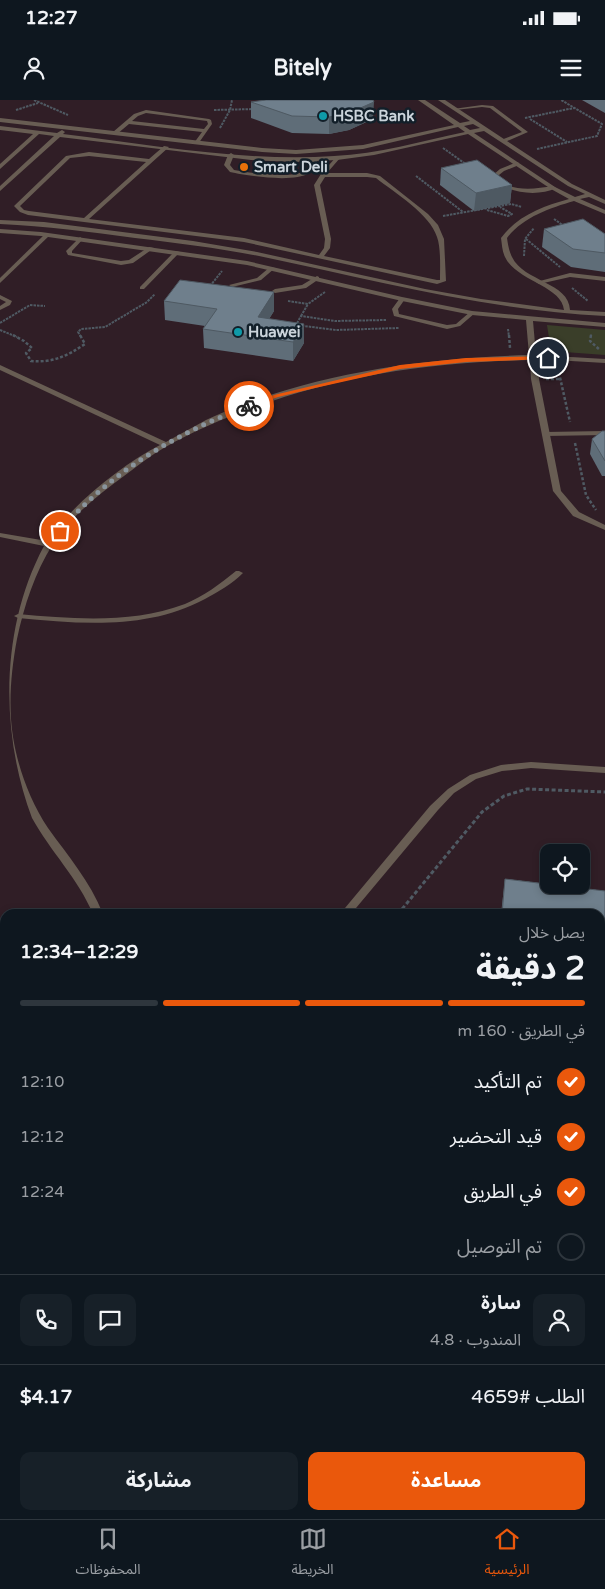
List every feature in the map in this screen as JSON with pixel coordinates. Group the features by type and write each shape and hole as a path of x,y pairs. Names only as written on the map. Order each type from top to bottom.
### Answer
{"street":[{"path":"421,100 552,188 605,212"},
{"path":"441,100 520,153 588,195 605,202"},
{"path":"0,120 196,143 296,152 330,151 363,147 474,122"},
{"path":"0,128 272,159 337,158 374,153 484,129"},
{"path":"0,189 66,128"},
{"path":"0,167 38,132"},
{"path":"567,312 565,300 512,265 506,255 504,238 513,226 532,216 588,195"},
{"path":"0,222 44,224 193,243 305,264 434,293 567,312 605,314"},
{"path":"0,231 47,234 186,253 272,268 402,299 472,313 604,325"},
{"path":"186,253 193,243"},
{"path":"529,319 545,434 557,491 576,514 605,528"},
{"path":"96,909 80,876 42,826 18,775 7,725 4,676 27,584 49,544 87,500 120,473 165,444 218,418 276,396 353,376 400,367 466,360 533,357 605,361"},
{"path":"0,367 165,444"},
{"path":"0,535 49,544"},
{"path":"349,909 439,802 451,790 473,777 501,768 531,765 605,770"}],"lane":[{"path":"454,109 487,106 525,130 525,133 503,141"},
{"path":"115,134 136,115 146,111 203,118 211,122 196,143"},
{"path":"128,122 205,131"},
{"path":"85,220 166,148"},
{"path":"151,161 89,154 68,157 17,206 22,211 28,213 244,240 437,282 444,280 441,239 435,225 426,215 378,177 367,175 323,175"},
{"path":"231,155 227,164 232,170 268,175 303,174 310,170 315,159"},
{"path":"322,256 327,248 328,239 318,182 337,158"},
{"path":"517,164 502,170 496,175 496,180 501,185 510,189 523,191 552,188"},
{"path":"0,281 47,234"},
{"path":"80,239 69,251 70,254 121,263 131,262 151,248"},
{"path":"142,288 177,252"},
{"path":"232,285 259,279 272,268"},
{"path":"539,282 570,275 605,279"},
{"path":"275,291 297,289 317,278"},
{"path":"0,297 9,301 8,304 0,308"},
{"path":"402,299 394,312 401,318 453,326 458,325 472,313"},
{"path":"545,434 605,434"},
{"path":"18,616 90,623 149,617 201,600 222,587 239,573"}],"path":[{"path":"520,153 598,136 602,124 561,100"},
{"path":"12,111 39,102"},
{"path":"203,118 208,112 212,111 261,108"},
{"path":"512,121 574,108"},
{"path":"519,113 568,142"},
{"path":"442,147 470,167"},
{"path":"416,176 463,212"},
{"path":"485,209 508,216 512,214 499,206"},
{"path":"548,222 560,217"},
{"path":"554,220 567,228"},
{"path":"530,261 524,256 525,239 538,226"},
{"path":"525,239 570,275"},
{"path":"217,290 208,288 225,268"},
{"path":"559,277 591,303"},
{"path":"309,284 328,289 308,304 296,325 336,330 401,328"},
{"path":"0,330 17,335 27,342 32,348 26,353 31,361 52,362 59,360 85,344 78,332 81,329 105,327 148,302 157,291"},
{"path":"280,300 308,304"},
{"path":"0,323 30,305 45,306"},
{"path":"301,316 335,321 413,320"},
{"path":"594,360 601,352 590,341 589,336 604,325"},
{"path":"505,327 509,329 511,346 509,349"},
{"path":"402,909 482,812 504,796 527,789 605,792"}],"shaded area":[{"path":"0,100 605,100 605,909 0,909"}],"green space":[{"path":"547,325 605,330 605,355 551,351"}],"building":[{"path":"266,100 373,100 374,102 349,113 329,117 292,116 251,102"},
{"path":"477,160 512,185 476,193 441,168"},
{"path":"583,219 605,234 605,253 573,249 544,229"},
{"path":"180,280 274,292 258,317 304,324 293,342 203,329 217,309 164,301"},
{"path":"602,431 605,431 605,461 592,439"},
{"path":"505,879 540,883 540,894 590,894 590,889 605,891 605,909 502,909"}],"way so far":[{"path":"60,531 81,506 120,473 165,444 218,418 249,406"}],"place":[{"name":"HSBC Bank","path":"323,116"},
{"name":"Smart Deli","path":"244,167"},
{"name":"Huawei","path":"238,332"}],"route":[{"path":"249,406 276,396 314,386 400,367 466,360 548,358"}]}
